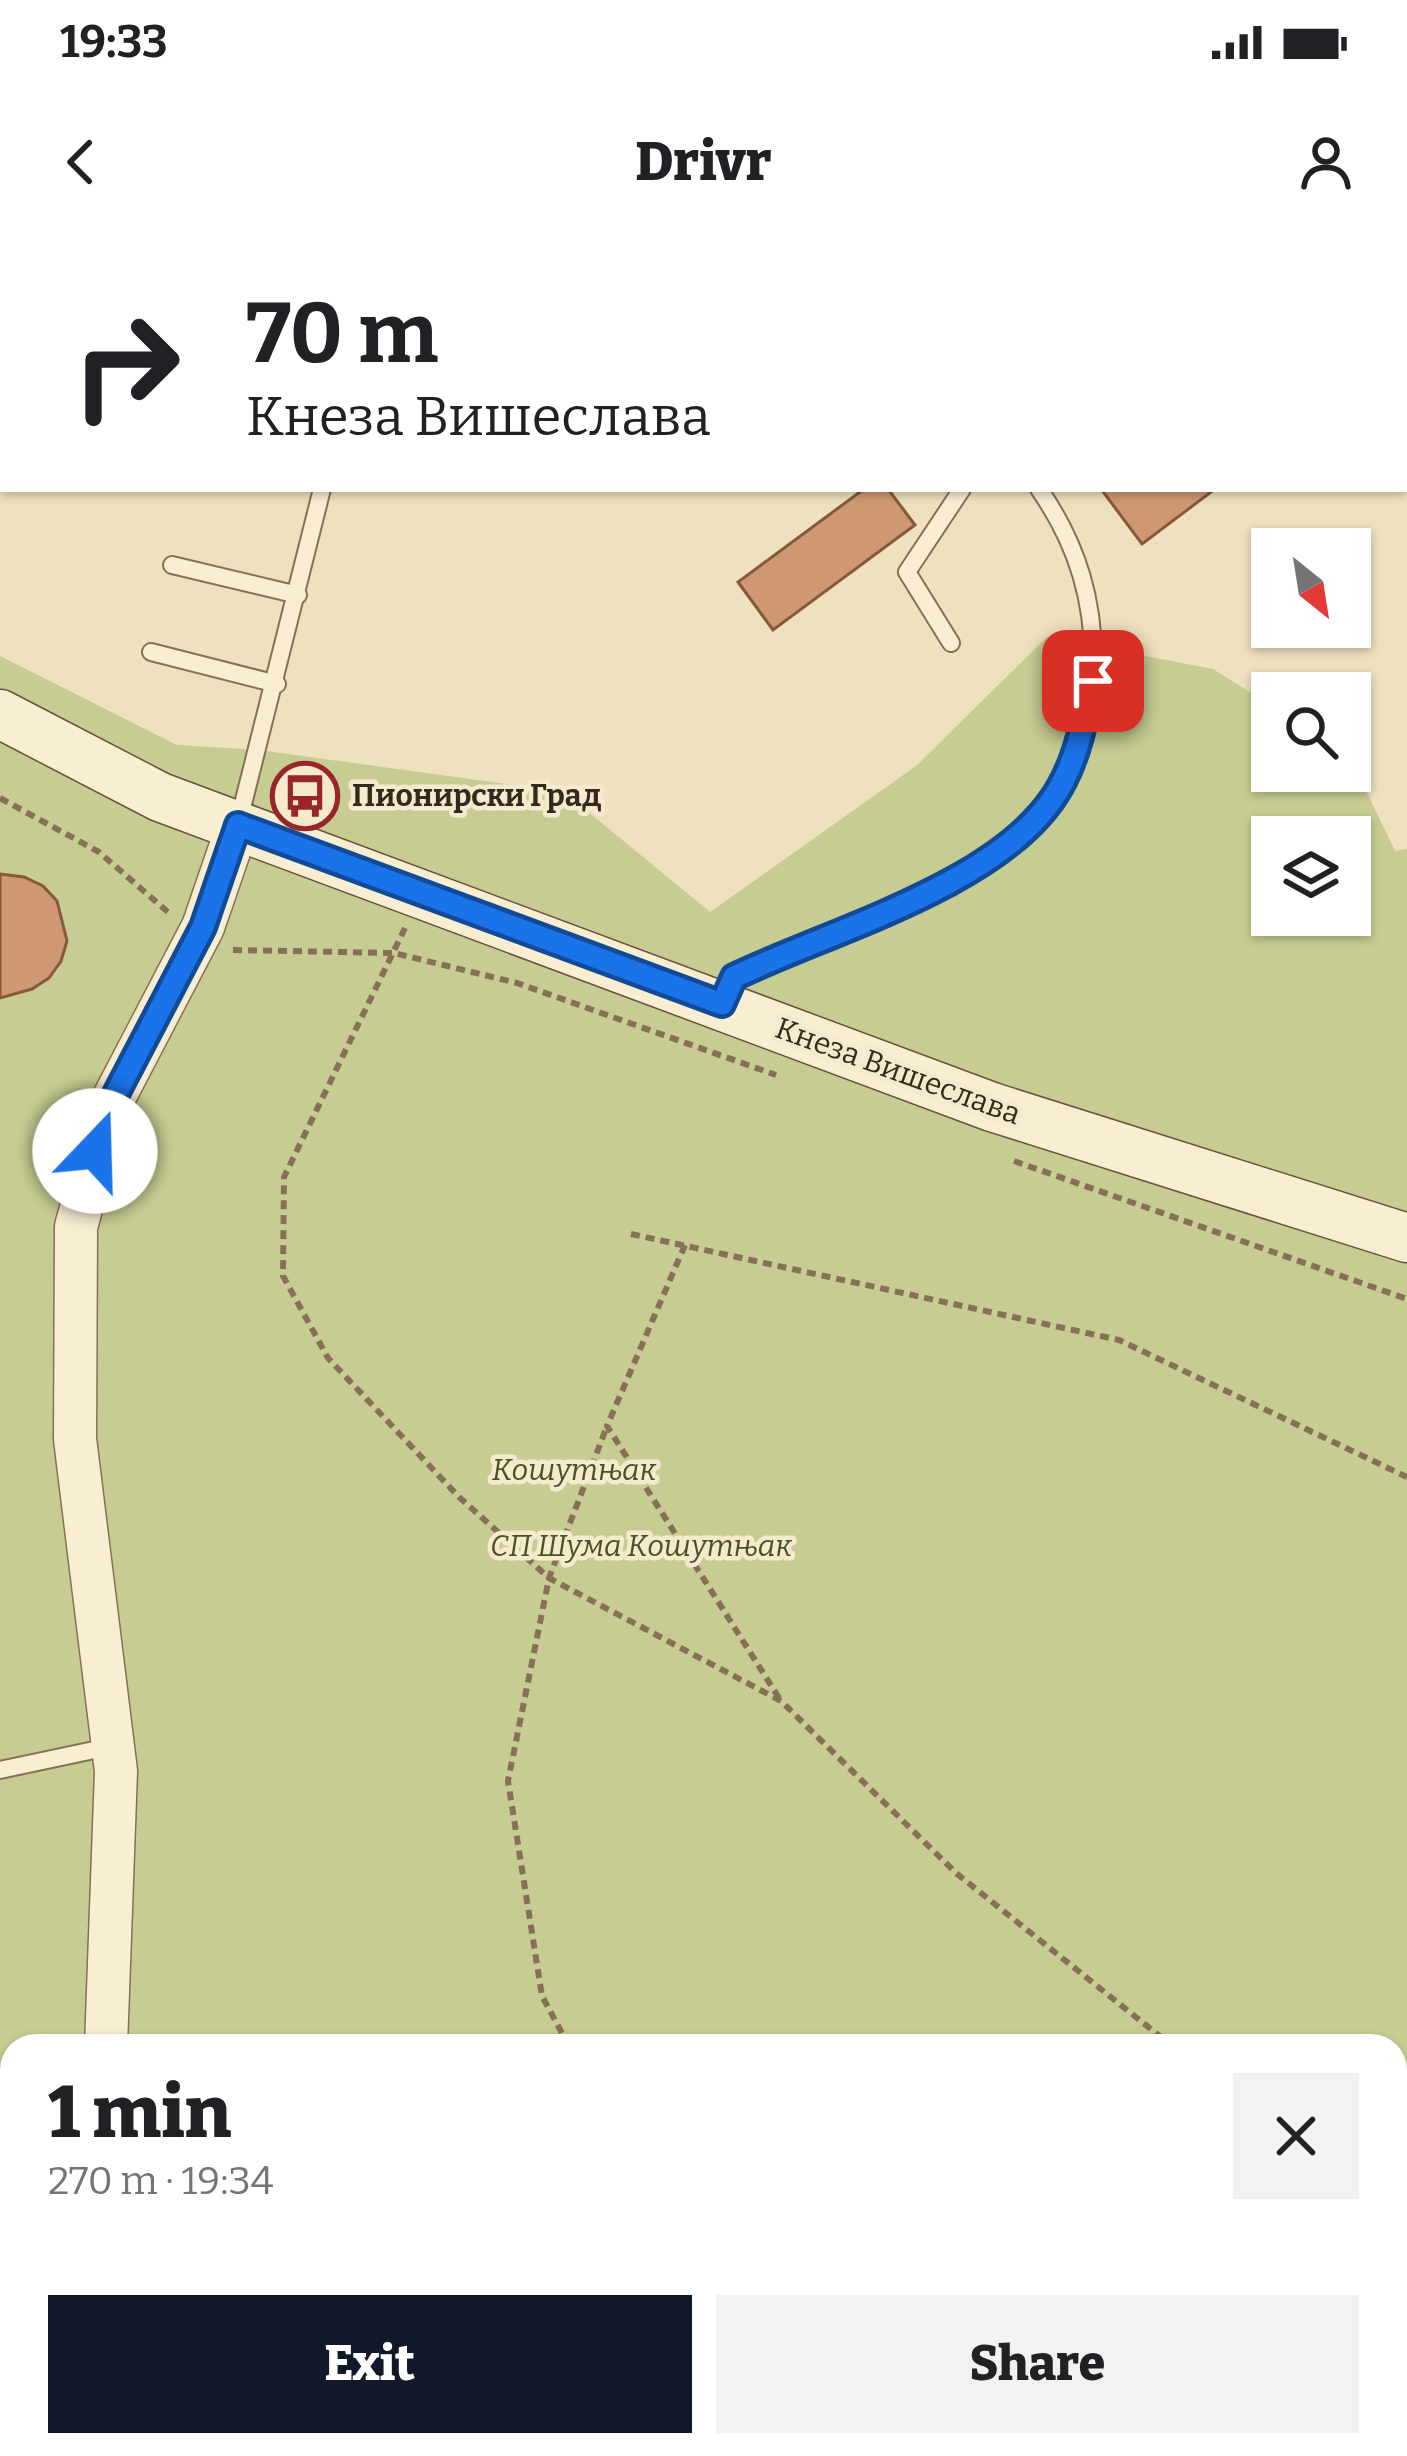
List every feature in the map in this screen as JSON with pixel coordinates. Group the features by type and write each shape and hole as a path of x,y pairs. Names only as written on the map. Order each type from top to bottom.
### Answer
{"main road":[{"name":"Кнеза Вишеслава","path":"0,714 160,797 992,1107 1407,1238"}],"street":[{"path":"107,2034 116,1816 114,1746 75,1438 76,1226 108,1109 203,927 238,825"}],"lane":[{"path":"238,825 321,492"},
{"path":"951,643 907,572 960,492"},
{"path":"722,1004 734,977 964,876 1028,830 1054,798 1085,720 1094,635 1090,599 1079,565 1041,492"},
{"path":"172,565 298,595"},
{"path":"151,652 277,683"},
{"path":"0,1770 114,1746"}],"path":[{"path":"0,798 99,852 172,915"},
{"path":"411,914 284,1177 283,1276 328,1358 459,1497 549,1578 781,1701"},
{"path":"224,949 394,953 517,983 783,1077"},
{"path":"1001,1156 1407,1299"},
{"path":"631,1234 1119,1340 1407,1477"},
{"path":"563,2034 542,1996 508,1781 549,1578 607,1426 685,1245"},
{"path":"607,1426 781,1701 956,1873 1157,2034"}],"green space":[{"name":"Кошутњак","path":"1047,637 1213,669 1251,693 1251,792 1367,792 1395,851 1407,849 1407,2034 0,2034 0,656 177,745 259,750 564,792 710,912 916,766"}],"building":[{"path":"860,492 890,492 915,525 773,630 738,582"},
{"path":"1103,492 1211,492 1142,544"},
{"path":"0,874 43,886 57,901 67,941 49,978 32,989 0,998"}],"place":[{"name":"Пионирски Град","path":"305,796"}],"route":[{"path":"95,1151 108,1109 203,927 238,825 722,1004 734,977 964,876 1028,830 1054,798 1071,765 1093,681"}],"park label":[{"name":"СП Шума Кошутњак","path":"641,1546"}]}
